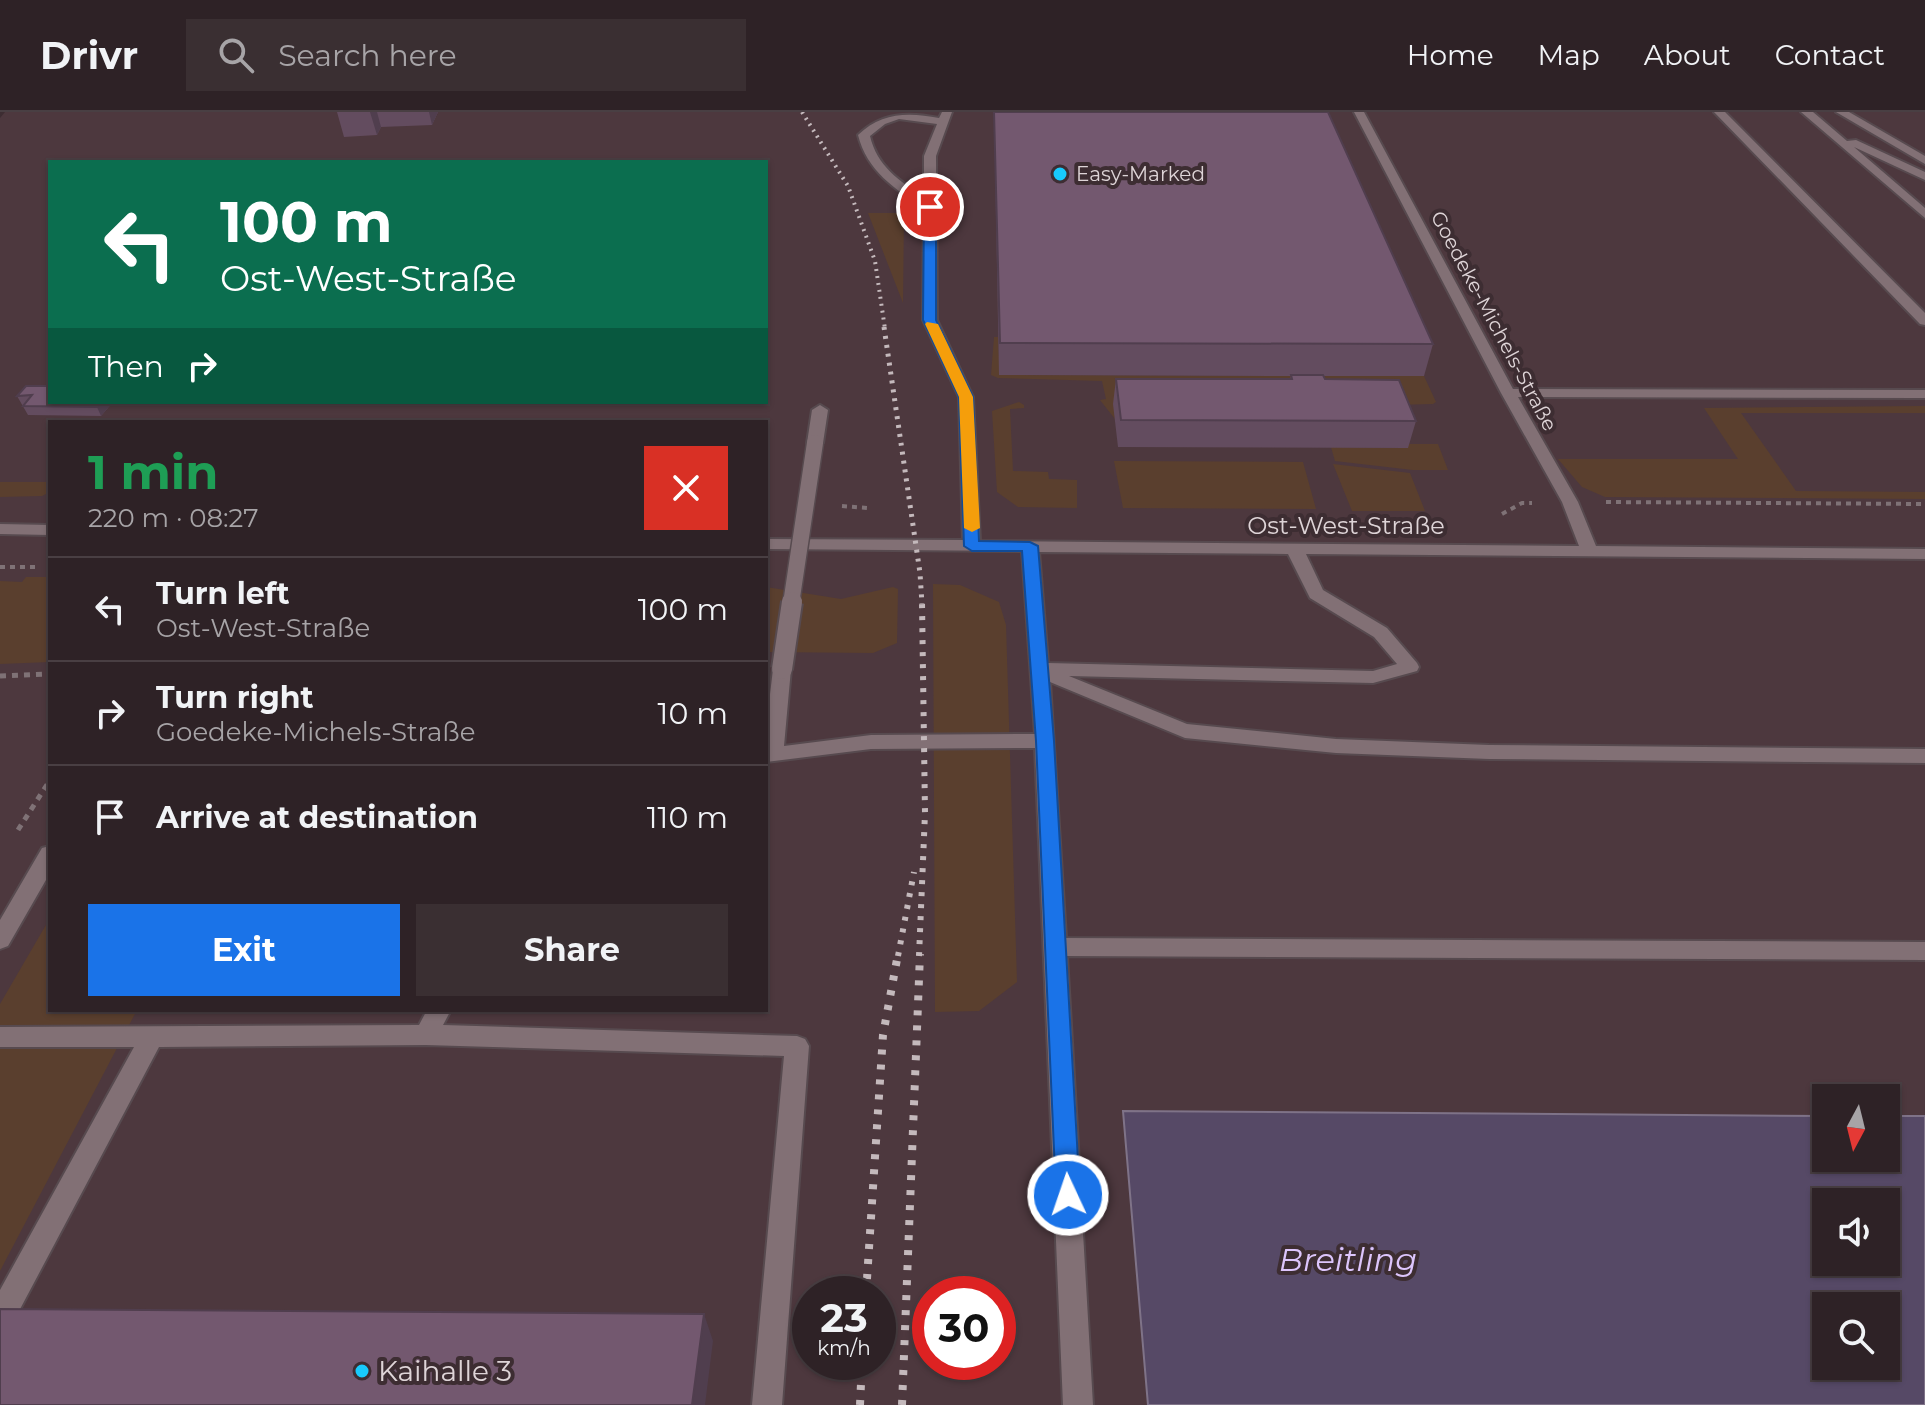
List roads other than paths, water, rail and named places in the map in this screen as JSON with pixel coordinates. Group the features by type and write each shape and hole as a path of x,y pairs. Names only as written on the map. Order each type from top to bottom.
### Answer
{"street":[{"name":"Goedeke-Michels-Straße","path":"1359,112 1508,393 1570,502 1590,551"},
{"path":"1719,112 1925,321"},
{"path":"1806,112 1925,214"},
{"path":"1841,112 1925,161"},
{"path":"930,207 882,170 866,152 864,135 876,119 890,114 945,117 930,156 930,207 930,320 966,397 972,546"},
{"path":"1873,128 1883,157 1925,202"},
{"path":"1823,129 1925,176"},
{"path":"1508,393 1925,394"},
{"path":"820,410 769,754 871,742 1045,741"},
{"path":"0,529 48,530"},
{"name":"Ost-West-Straße","path":"768,544 1925,554"},
{"path":"1030,546 1045,741 1078,1405"},
{"path":"1039,669 1373,677 1410,667 1378,630 1320,601 1305,582 1295,548"},
{"path":"1039,669 1089,693 1185,731 1336,746 1489,752 1925,756"},
{"path":"0,940 48,857"},
{"path":"1055,947 1925,951"},
{"path":"426,1035 438,1012"},
{"path":"0,1037 426,1035 797,1046 767,1405"},
{"path":"0,1318 152,1037"}],"water":[{"name":"Breitling","path":"1123,1111 1812,1116 1812,1172 1900,1172 1900,1116 1925,1116 1925,1405 1148,1405"}],"railway":[{"path":"802,112 848,186 875,261 885,329"},
{"path":"884,327 922,604"},
{"path":"919,956 925,813 922,602"},
{"path":"898,956 914,872"},
{"path":"867,1276 883,1035 898,954"},
{"path":"902,1405 920,954"},
{"path":"860,1405 861,1380"}],"place":[{"name":"Easy-Marked","path":"1060,174"},
{"name":"Kaihalle 3","path":"362,1371"}]}
